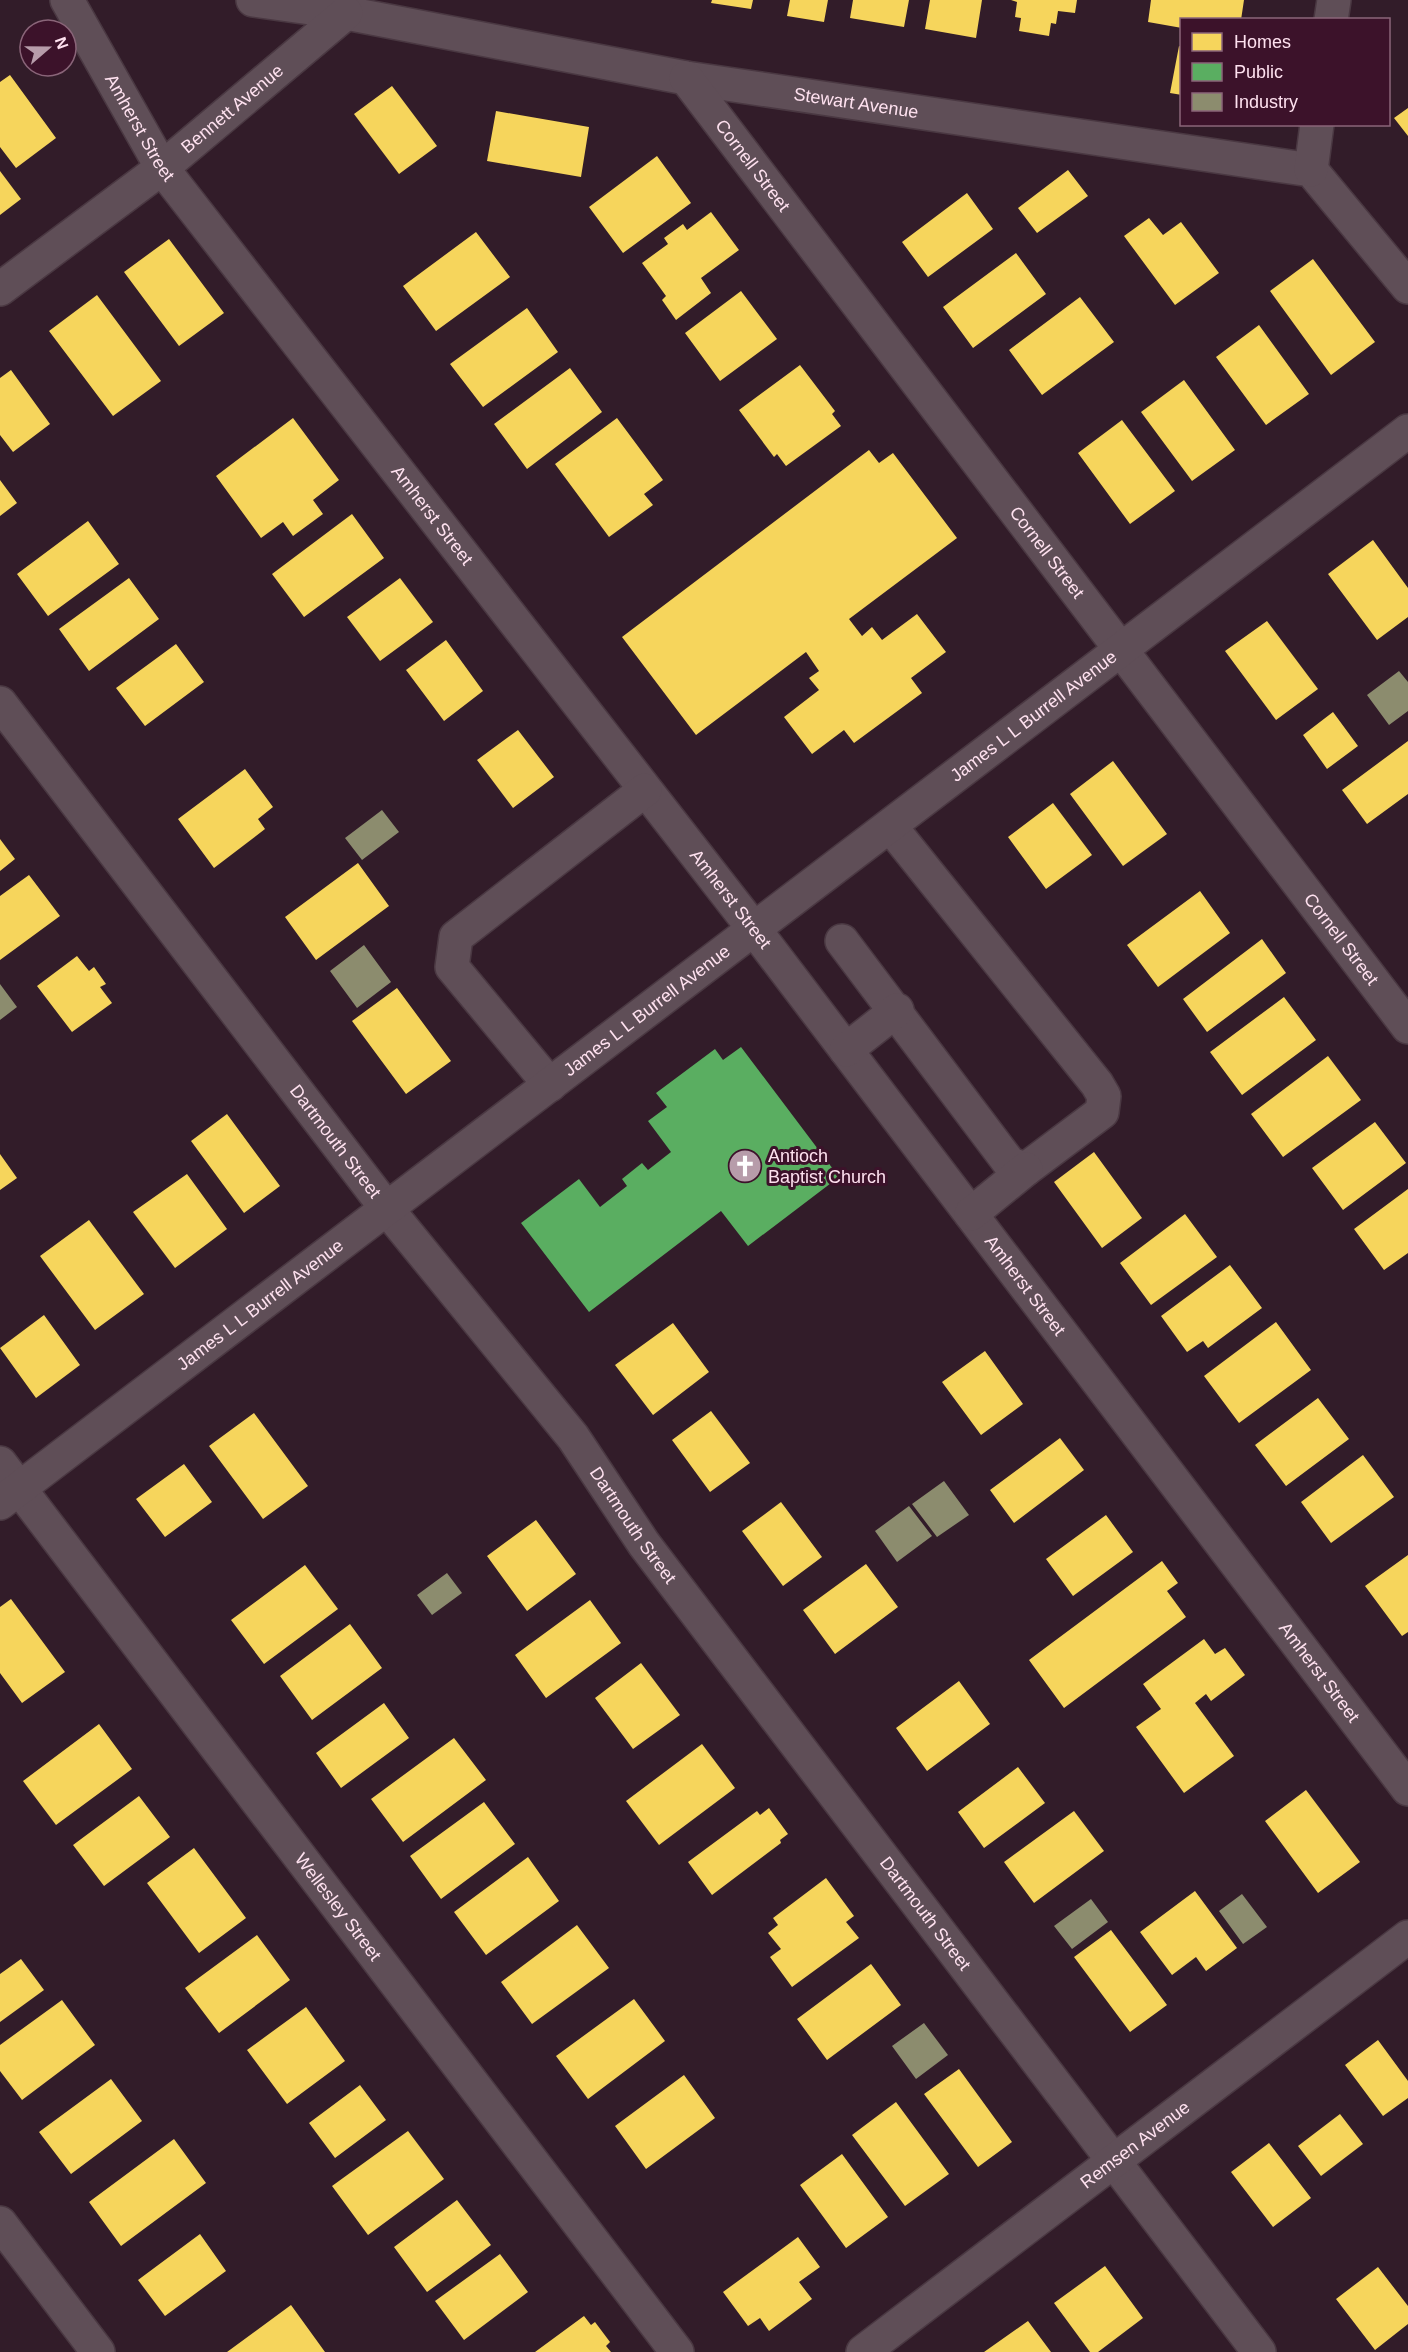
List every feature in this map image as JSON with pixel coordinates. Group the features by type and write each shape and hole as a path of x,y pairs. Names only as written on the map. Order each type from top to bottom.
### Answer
{"street":[{"name":"Amherst Street","path":"67,0 162,168 754,929 1408,1789"},
{"name":"Stewart Avenue","path":"254,0 346,13 686,78 1311,170"},
{"path":"1331,18 1334,0"},
{"name":"Bennett Avenue","path":"0,289 162,168 346,13"},
{"name":"Cornell Street","path":"686,78 1408,1027"},
{"path":"1317,126 1311,170 1408,286"},
{"name":"James L L Burrell Avenue","path":"6,1484 387,1209 1408,431"},
{"name":"Dartmouth Street","path":"0,703 387,1209 573,1437 644,1544 1259,2352"},
{"path":"550,1085 452,967 456,937 645,789"},
{"path":"890,826 1104,1096 1102,1113 970,1214"},
{"path":"842,941 897,1010 1010,1164 1026,1169"},
{"path":"846,1050 897,1010"},
{"name":"Wellesley Street","path":"6,1484 677,2352"},
{"name":"Remsen Avenue","path":"863,2352 1408,1937"},
{"path":"0,2223 98,2352"}],"building: Homes":[{"path":"712,0 753,0 751,9 711,3"},
{"path":"790,0 828,0 824,22 787,16"},
{"path":"853,0 909,0 904,27 850,18"},
{"path":"930,0 982,0 976,38 925,29"},
{"path":"1011,0 1077,0 1075,13 1058,11 1056,24 1051,23 1049,36 1019,31 1021,18 1015,17 1017,2"},
{"path":"1151,0 1244,0 1241,18 1180,18 1180,28 1148,22"},
{"path":"1179,46 1180,95 1170,93"},
{"path":"10,75 56,138 16,168 0,147 0,82"},
{"path":"392,86 437,146 399,174 354,114"},
{"path":"1408,108 1408,136 1394,118"},
{"path":"496,111 589,127 581,177 487,161"},
{"path":"657,156 691,203 623,253 589,207"},
{"path":"1068,170 1088,196 1037,233 1018,208"},
{"path":"0,171 21,199 0,215"},
{"path":"967,193 993,229 928,277 902,242"},
{"path":"711,212 739,250 701,278 711,293 676,320 662,300 666,296 642,263 668,244 664,238 683,224 687,230"},
{"path":"1149,218 1163,235 1181,222 1219,273 1175,305 1124,236"},
{"path":"476,232 510,277 436,331 403,286"},
{"path":"169,239 224,313 179,346 124,272"},
{"path":"1016,253 1046,294 973,348 943,307"},
{"path":"1313,259 1375,342 1331,375 1270,291"},
{"path":"741,291 777,339 720,381 685,333"},
{"path":"97,295 161,381 113,416 49,331"},
{"path":"1080,297 1114,342 1042,395 1009,350"},
{"path":"527,308 558,352 483,407 450,364"},
{"path":"1259,325 1309,394 1266,425 1216,357"},
{"path":"800,365 835,411 832,414 841,426 786,466 777,454 774,457 739,410"},
{"path":"570,368 602,412 527,469 494,424"},
{"path":"11,370 50,424 13,452 0,435 0,378"},
{"path":"1184,380 1235,450 1192,481 1141,412"},
{"path":"293,418 339,480 313,500 323,514 293,536 283,522 261,538 216,476"},
{"path":"617,418 663,480 644,494 653,505 609,537 555,464"},
{"path":"1122,420 1175,491 1130,524 1078,453"},
{"path":"869,450 879,463 893,453 957,538 849,619 862,636 872,627 882,640 917,614 946,652 911,678 922,693 854,743 844,730 812,754 784,717 819,690 809,678 819,671 806,652 696,735 622,637"},
{"path":"0,480 17,503 0,516"},
{"path":"352,514 384,558 304,617 272,574"},
{"path":"88,521 119,564 48,616 17,574"},
{"path":"1373,540 1408,588 1408,617 1377,640 1328,574"},
{"path":"129,578 159,619 89,671 59,629"},
{"path":"400,578 433,622 380,661 347,617"},
{"path":"1267,621 1318,689 1276,720 1225,651"},
{"path":"446,640 483,691 444,721 406,670"},
{"path":"176,644 204,682 145,726 116,688"},
{"path":"1333,712 1358,746 1327,769 1303,735"},
{"path":"518,730 554,777 513,808 477,760"},
{"path":"1408,741 1408,794 1367,824 1342,790"},
{"path":"1113,761 1167,834 1123,866 1070,794"},
{"path":"245,769 273,807 258,819 265,829 214,868 178,819"},
{"path":"1053,803 1092,855 1046,889 1008,837"},
{"path":"0,839 15,859 0,871"},
{"path":"358,863 389,906 316,960 285,917"},
{"path":"29,875 60,916 0,960 0,896"},
{"path":"1200,891 1230,933 1158,987 1127,945"},
{"path":"1262,939 1286,973 1207,1032 1183,999"},
{"path":"77,956 89,971 94,967 106,984 100,987 112,1003 72,1032 37,986"},
{"path":"397,988 451,1061 406,1094 352,1021"},
{"path":"1284,997 1316,1040 1242,1095 1210,1052"},
{"path":"1328,1056 1361,1100 1283,1157 1251,1114"},
{"path":"227,1114 280,1186 244,1213 191,1141"},
{"path":"1375,1122 1406,1163 1343,1210 1312,1168"},
{"path":"1094,1152 1142,1218 1102,1248 1054,1182"},
{"path":"0,1154 17,1178 0,1190"},
{"path":"187,1174 227,1229 175,1268 133,1212"},
{"path":"1408,1189 1408,1253 1384,1270 1354,1229"},
{"path":"1185,1214 1217,1257 1151,1305 1120,1263"},
{"path":"89,1220 144,1294 95,1330 40,1256"},
{"path":"1230,1265 1262,1308 1208,1348 1203,1341 1187,1352 1161,1316"},
{"path":"44,1315 80,1365 36,1398 0,1348"},
{"path":"1276,1322 1311,1370 1239,1423 1204,1376"},
{"path":"673,1323 709,1372 653,1415 615,1365"},
{"path":"985,1351 1023,1404 981,1435 942,1382"},
{"path":"1318,1398 1349,1439 1286,1486 1255,1445"},
{"path":"711,1411 750,1463 710,1492 672,1440"},
{"path":"254,1413 308,1486 263,1519 209,1446"},
{"path":"1060,1438 1084,1470 1014,1523 990,1490"},
{"path":"1363,1455 1394,1497 1331,1543 1301,1502"},
{"path":"184,1464 212,1502 165,1537 136,1499"},
{"path":"781,1502 822,1557 783,1586 742,1531"},
{"path":"1106,1515 1133,1552 1073,1596 1046,1559"},
{"path":"536,1520 576,1574 527,1611 487,1556"},
{"path":"1408,1555 1408,1632 1402,1636 1365,1586"},
{"path":"1162,1561 1178,1583 1167,1591 1186,1617 1064,1708 1029,1660"},
{"path":"866,1564 898,1607 835,1654 803,1610"},
{"path":"305,1565 338,1609 264,1664 231,1620"},
{"path":"11,1599 65,1672 22,1703 0,1673 0,1607"},
{"path":"590,1600 621,1643 546,1698 515,1655"},
{"path":"350,1624 382,1668 312,1720 280,1676"},
{"path":"1204,1639 1215,1654 1225,1648 1245,1675 1211,1701 1206,1694 1195,1703 1234,1756 1184,1793 1136,1727 1161,1709 1143,1684"},
{"path":"641,1663 680,1715 633,1749 595,1698"},
{"path":"959,1681 990,1724 927,1771 896,1728"},
{"path":"384,1703 409,1738 341,1788 316,1753"},
{"path":"99,1724 132,1769 56,1825 23,1781"},
{"path":"454,1738 486,1780 403,1842 371,1799"},
{"path":"702,1744 735,1788 659,1845 626,1801"},
{"path":"1018,1767 1045,1803 984,1848 958,1812"},
{"path":"1306,1790 1360,1862 1318,1893 1265,1821"},
{"path":"139,1796 170,1837 104,1886 73,1845"},
{"path":"484,1802 515,1844 441,1899 410,1856"},
{"path":"769,1808 788,1834 780,1840 781,1843 712,1895 688,1862 757,1811 760,1815"},
{"path":"1074,1811 1104,1851 1034,1903 1004,1862"},
{"path":"194,1848 246,1918 199,1953 147,1883"},
{"path":"528,1857 559,1901 486,1955 454,1912"},
{"path":"826,1878 854,1916 846,1922 859,1938 792,1987 770,1957 781,1949 768,1933 778,1925 773,1918"},
{"path":"1195,1891 1237,1948 1206,1971 1196,1957 1172,1975 1140,1932"},
{"path":"577,1925 609,1968 532,2024 501,1982"},
{"path":"1111,1930 1167,2005 1130,2032 1074,1957"},
{"path":"257,1935 290,1980 219,2033 185,1988"},
{"path":"21,1959 44,1990 0,2022 0,1974"},
{"path":"871,1964 901,2005 827,2060 797,2019"},
{"path":"634,1999 665,2041 588,2099 556,2056"},
{"path":"62,2000 95,2045 22,2100 0,2071 0,2045"},
{"path":"306,2007 345,2061 287,2104 247,2050"},
{"path":"1378,2040 1408,2081 1408,2098 1383,2116 1345,2065"},
{"path":"959,2069 1012,2142 978,2167 924,2094"},
{"path":"684,2075 715,2118 646,2169 615,2126"},
{"path":"111,2079 142,2121 71,2174 39,2132"},
{"path":"360,2085 386,2120 335,2158 309,2123"},
{"path":"896,2102 949,2174 905,2206 852,2135"},
{"path":"1340,2114 1363,2144 1321,2176 1298,2146"},
{"path":"408,2131 444,2179 368,2235 332,2186"},
{"path":"174,2139 206,2183 121,2246 89,2202"},
{"path":"1269,2143 1311,2198 1273,2227 1231,2172"},
{"path":"842,2154 888,2217 846,2248 800,2185"},
{"path":"457,2200 491,2245 427,2292 394,2247"},
{"path":"200,2234 226,2271 165,2316 138,2280"},
{"path":"798,2237 820,2267 799,2282 812,2299 769,2331 760,2318 748,2326 723,2292"},
{"path":"500,2254 528,2292 464,2340 435,2301"},
{"path":"1105,2266 1143,2318 1098,2352 1090,2352 1054,2303"},
{"path":"1378,2267 1408,2306 1408,2324 1375,2350 1336,2299"},
{"path":"291,2305 325,2352 227,2352"},
{"path":"584,2316 591,2325 595,2322 610,2342 606,2346 611,2352 535,2352"},
{"path":"1028,2321 1051,2352 984,2352"}],"building: Public":[{"path":"741,1047 839,1177 748,1246 721,1211 589,1312 521,1223 579,1179 600,1207 627,1186 622,1179 642,1163 648,1170 671,1152 648,1121 667,1107 656,1093 715,1049 723,1060"}],"building: Industry":[{"path":"1399,671 1408,682 1408,711 1389,725 1367,695"},
{"path":"382,810 399,832 362,860 345,838"},
{"path":"364,945 391,982 357,1008 330,971"},
{"path":"0,984 17,1007 0,1020"},
{"path":"944,1481 969,1515 937,1537 912,1504"},
{"path":"909,1506 932,1536 897,1562 875,1531"},
{"path":"447,1573 462,1593 432,1615 417,1595"},
{"path":"1242,1894 1267,1927 1243,1944 1219,1911"},
{"path":"1091,1899 1108,1922 1072,1949 1054,1926"},
{"path":"924,2023 948,2055 916,2079 892,2046"}],"place":[{"name":"Antioch Baptist Church","path":"745,1166"}]}
